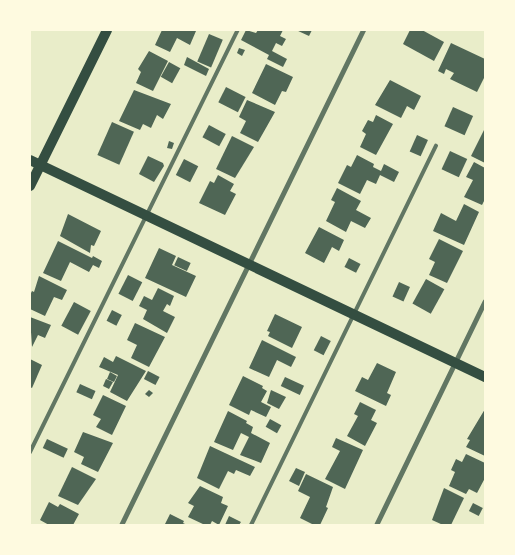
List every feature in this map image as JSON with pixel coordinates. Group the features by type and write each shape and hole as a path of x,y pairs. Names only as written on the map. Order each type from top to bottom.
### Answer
{"main road":[{"path":"30,186 107,30"},
{"path":"30,160 485,378"}],"street":[{"path":"121,525 363,30"},
{"path":"376,525 485,301"}],"lane":[{"path":"30,452 238,30"},
{"path":"251,525 352,314 436,146"}],"building":[{"path":"162,30 196,31 190,45 177,38 170,52 155,45"},
{"path":"246,30 256,33 258,30 283,30 280,36 286,39 282,46 276,43 272,51 287,59 283,67 267,59 269,55 241,40"},
{"path":"296,30 312,30 309,36"},
{"path":"410,30 422,30 444,42 434,61 403,44"},
{"path":"209,34 223,40 211,67 197,62"},
{"path":"451,43 485,59 485,76 477,92 450,79 454,73 446,69 444,74 438,71"},
{"path":"239,48 245,50 242,56 237,53"},
{"path":"149,51 168,61 153,91 136,83 141,72 138,69"},
{"path":"187,57 209,69 206,76 184,65"},
{"path":"169,62 180,68 172,83 161,77"},
{"path":"266,64 293,77 286,92 282,91 275,105 252,93"},
{"path":"390,80 421,96 414,110 407,106 401,118 375,105"},
{"path":"226,87 246,97 238,112 218,102"},
{"path":"134,90 171,104 163,119 157,115 151,128 143,124 140,130 119,121"},
{"path":"247,100 275,112 258,142 240,133 246,121 239,117"},
{"path":"453,107 473,116 465,135 444,126"},
{"path":"376,115 393,124 376,155 360,147 366,134 362,131 368,120 373,122"},
{"path":"112,122 134,132 119,165 97,155"},
{"path":"209,125 226,134 219,146 202,137"},
{"path":"485,128 485,163 471,156"},
{"path":"417,135 428,140 421,156 410,151"},
{"path":"232,136 254,147 235,178 216,169"},
{"path":"169,141 174,143 172,149 167,148"},
{"path":"450,151 467,159 459,177 442,169"},
{"path":"357,155 374,164 373,167 381,171 384,164 399,172 394,182 380,175 376,184 367,180 360,194 338,183 347,165 351,167"},
{"path":"148,156 163,163 164,166 154,182 139,174"},
{"path":"184,159 198,166 190,182 176,175"},
{"path":"474,162 485,168 485,199 482,205 464,197 473,180 466,177"},
{"path":"218,175 234,184 230,191 236,194 225,215 199,203 210,181 214,183"},
{"path":"337,188 361,201 356,210 371,218 365,228 351,221 346,232 326,221 335,202 331,200"},
{"path":"464,204 479,212 464,245 433,231 441,213 456,221"},
{"path":"68,214 101,231 94,246 91,245 90,253 60,236"},
{"path":"319,227 344,240 339,251 332,247 324,263 305,253"},
{"path":"439,239 463,251 447,283 429,275 435,262 429,259"},
{"path":"58,241 102,261 99,268 93,265 89,272 70,262 61,281 43,273"},
{"path":"159,248 176,256 172,265 196,276 186,297 145,278"},
{"path":"178,257 191,263 187,271 174,265"},
{"path":"349,258 361,264 356,273 344,267"},
{"path":"128,275 142,282 133,301 118,294"},
{"path":"39,276 67,290 62,300 54,297 45,316 30,309 30,295 32,291 34,292"},
{"path":"426,279 444,289 431,314 412,303"},
{"path":"399,282 410,287 403,301 392,297"},
{"path":"158,288 174,296 170,306 167,304 163,311 175,317 167,333 143,319 147,310 139,306 144,296 152,300"},
{"path":"74,302 91,311 78,335 61,326"},
{"path":"112,310 122,315 116,326 107,321"},
{"path":"275,314 302,327 292,348 268,336 270,332 267,331"},
{"path":"30,317 51,325 45,338 38,335 32,347"},
{"path":"135,323 165,337 149,367 131,358 137,345 127,340"},
{"path":"321,336 331,341 324,355 314,350"},
{"path":"262,340 296,357 291,367 277,360 269,377 249,368"},
{"path":"116,356 146,371 127,401 110,392 118,375 99,367 104,357 113,362"},
{"path":"30,359 42,365 32,388 30,387"},
{"path":"377,363 396,372 387,393 391,395 386,406 355,391 362,377 368,380"},
{"path":"148,371 160,377 155,385 144,379"},
{"path":"110,372 117,376 114,382 107,379"},
{"path":"243,376 263,386 262,388 267,391 261,402 271,407 266,417 251,410 249,415 229,405"},
{"path":"285,377 304,386 300,395 281,386"},
{"path":"106,379 113,382 109,389 103,386"},
{"path":"80,384 96,391 92,399 76,392"},
{"path":"149,390 153,393 149,397 145,394"},
{"path":"271,390 286,397 279,409 267,403"},
{"path":"103,395 126,406 112,435 96,427 101,419 93,415"},
{"path":"360,402 376,410 371,420 377,423 365,446 347,436 358,416 354,414"},
{"path":"485,409 485,456 466,447 470,440 467,439"},
{"path":"228,411 247,421 246,423 253,427 251,433 270,443 261,463 240,455 249,437 241,433 233,450 214,442"},
{"path":"270,419 281,425 277,433 266,427"},
{"path":"83,432 113,443 98,472 81,464 84,457 74,452"},
{"path":"336,438 363,450 345,489 325,479 340,451 332,447"},
{"path":"47,439 68,449 64,458 43,448"},
{"path":"210,446 255,467 250,476 236,470 234,474 228,471 219,489 197,478"},
{"path":"466,454 485,463 485,478 477,493 469,489 466,494 449,486 455,472 451,470 456,459 462,462"},
{"path":"72,467 96,479 78,505 58,496"},
{"path":"296,468 305,472 299,486 289,481"},
{"path":"306,474 333,487 326,507 328,508 320,525 314,525 300,518 310,497 298,491"},
{"path":"200,486 223,497 221,503 228,506 219,525 212,521 210,525 205,525 188,517 194,506 188,503"},
{"path":"444,488 464,498 451,525 443,525 432,520"},
{"path":"49,502 58,507 60,504 79,514 73,525 49,525 40,520"},
{"path":"473,503 483,508 479,516 469,511"},
{"path":"170,514 184,521 183,523 187,525 165,524"},
{"path":"229,516 241,522 239,525 225,525"}]}
